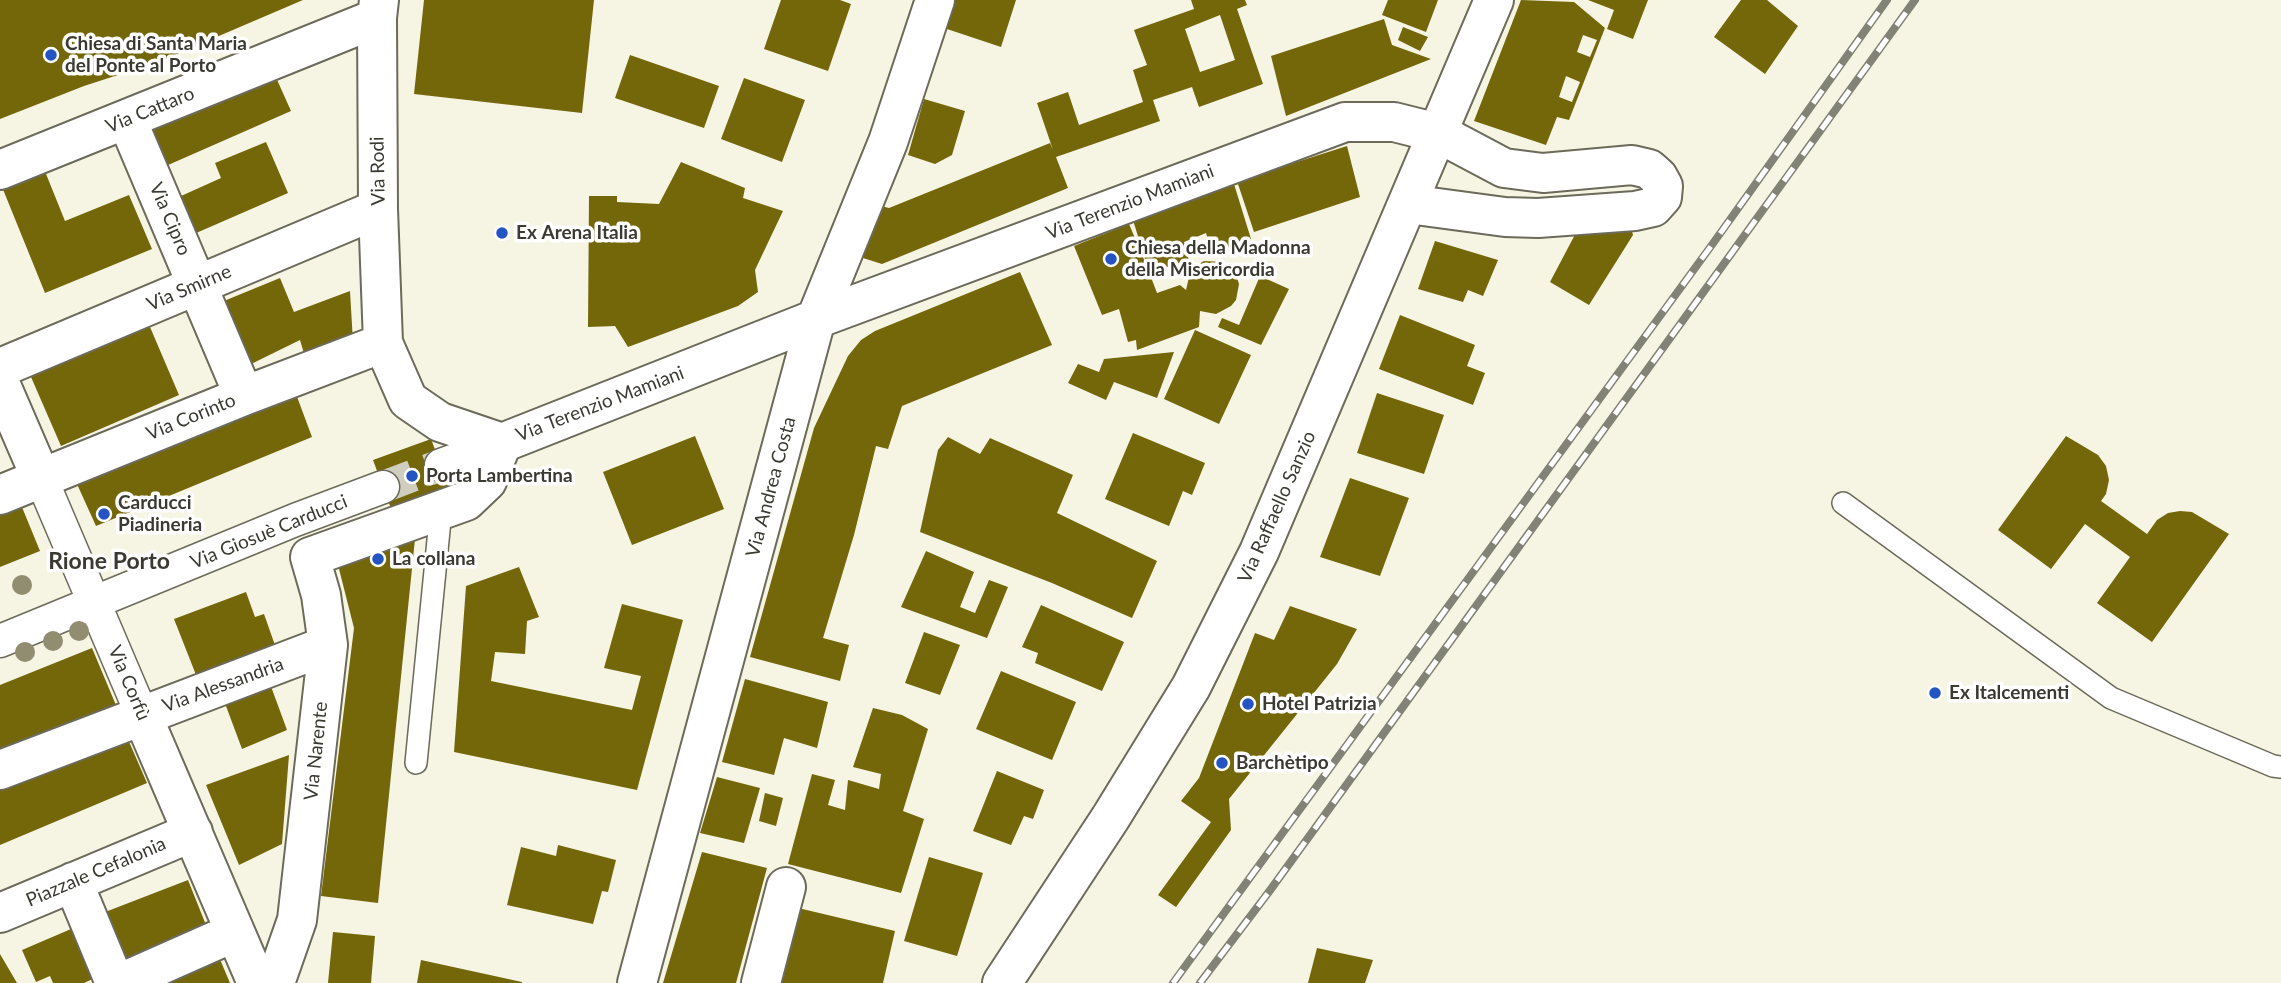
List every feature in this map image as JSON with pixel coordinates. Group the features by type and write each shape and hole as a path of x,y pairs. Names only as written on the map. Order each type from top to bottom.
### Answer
{"street":[{"name":"Via Andrea Costa","path":"637,983 816,319 888,142 935,0"},
{"name":"Via Raffaello Sanzio","path":"1002,983 1111,817 1191,687 1259,552 1494,0"},
{"name":"Via Cattaro","path":"0,170 127,120 378,9"},
{"name":"Via Rodi","path":"378,9 378,209 383,343"},
{"name":"Via Cipro","path":"127,120 244,396"},
{"name":"Via Terenzio Mamiani","path":"383,343 408,400 440,422 502,443 816,319 1345,122 1394,121 1438,133 1504,168 1543,173 1632,165 1649,169 1663,186 1662,197 1653,206 1635,211 1538,218 1506,218 1408,204"},
{"name":"Via Smirne","path":"0,368 378,209"},
{"name":"Via Corinto","path":"0,495 383,343"},
{"name":"Via Corfù","path":"0,383 257,983"},
{"path":"441,465 502,443"},
{"path":"310,557 466,501 487,481 502,443"},
{"name":"Via Giosuè Carducci","path":"0,642 295,520 383,487"},
{"name":"Via Narente","path":"275,983 297,920 328,645 321,596 310,557 295,520"},
{"name":"Via Alessandria","path":"0,770 328,645"},
{"name":"Piazzale Cefalonia","path":"0,913 193,832"},
{"path":"73,882 117,983 235,932"},
{"path":"761,983 786,887"}],"lane":[{"path":"1843,503 2111,698 2281,767"},
{"path":"416,763 441,510"}],"building":[{"path":"0,0 303,0 158,62 84,86 0,119"},
{"path":"424,0 594,0 582,113 414,94"},
{"path":"781,0 840,0 851,4 828,71 764,49"},
{"path":"943,0 1016,0 1001,47 935,25"},
{"path":"1191,0 1245,0 1247,5 1237,9 1263,84 1199,107 1192,87 1153,100 1160,121 1056,157 1068,188 882,264 863,258 881,206 889,208 1050,143 1053,150 1037,103 1068,92 1079,125 1143,102 1133,70 1147,65 1134,30 1194,9","holes":["1220,15 1235,60 1200,72 1185,29"]},
{"path":"1388,0 1438,0 1426,32 1382,15"},
{"path":"1521,0 1574,2 1605,28 1569,120 1557,117 1546,145 1474,121","holes":["1583,35 1597,40 1590,57 1577,52","1566,76 1580,82 1572,102 1559,97"]},
{"path":"1588,0 1648,0 1633,39 1607,29 1614,10"},
{"path":"1741,0 1767,0 1798,26 1765,74 1714,37"},
{"path":"1384,19 1392,45 1431,59 1286,116 1271,56"},
{"path":"1403,27 1428,37 1420,51 1398,40"},
{"path":"630,55 719,86 704,128 615,98"},
{"path":"274,73 291,111 159,169 139,123"},
{"path":"744,78 805,100 782,162 721,139"},
{"path":"924,99 965,111 952,155 935,164 908,155"},
{"path":"266,142 288,193 187,237 170,201 221,178 215,163"},
{"path":"1347,146 1360,197 1254,232 1237,181"},
{"path":"681,162 745,188 743,198 783,211 755,270 758,292 738,306 628,347 615,326 588,327 589,196 617,196 617,202 659,204"},
{"path":"42,164 65,221 129,195 152,249 45,293 0,182"},
{"path":"1234,184 1251,239 1212,253 1206,233 1184,242 1189,261 1149,272 1157,293 1180,285 1186,290 1190,273 1196,266 1204,261 1223,262 1236,275 1239,284 1236,300 1216,314 1200,311 1199,327 1137,350 1136,340 1128,342 1119,309 1102,315 1074,246 1129,224 1148,269 1133,220"},
{"path":"1630,224 1633,235 1589,305 1550,282 1579,227"},
{"path":"1435,241 1498,260 1483,296 1468,290 1463,302 1418,289"},
{"path":"1020,272 1052,345 902,406 888,449 876,446 854,535 823,638 849,645 840,681 750,657 814,428 848,356 861,340 875,331"},
{"path":"1260,276 1289,289 1261,345 1218,327 1222,318 1239,325"},
{"path":"280,278 294,312 350,291 353,342 306,360 300,340 245,367 219,303"},
{"path":"1400,315 1475,345 1467,366 1485,373 1473,405 1379,369"},
{"path":"150,327 179,395 61,446 31,377"},
{"path":"1195,330 1251,355 1219,424 1164,399"},
{"path":"1174,352 1157,398 1114,382 1106,400 1068,383 1078,364 1099,372 1104,359"},
{"path":"293,386 312,437 96,526 72,473"},
{"path":"1377,393 1444,415 1424,474 1357,453"},
{"path":"1133,433 1205,463 1192,495 1183,491 1169,526 1105,499"},
{"path":"695,436 724,509 632,545 603,472"},
{"path":"2066,436 2098,455 2106,466 2109,480 2106,494 2101,501 2147,534 2157,520 2168,513 2180,511 2192,512 2229,534 2152,642 2097,603 2130,557 2085,524 2051,569 1998,530"},
{"path":"948,437 980,454 990,438 1073,475 1057,513 1157,561 1132,618 1052,583 920,532 938,450"},
{"name":"Porta Lambertina","path":"431,439 451,492 393,514 373,460"},
{"path":"1350,478 1409,498 1380,576 1320,557"},
{"path":"17,495 40,551 0,567 0,502"},
{"path":"416,529 378,903 321,896 354,628 336,557"},
{"path":"926,551 974,572 960,607 975,613 989,580 1008,587 987,638 901,607"},
{"path":"519,567 539,617 527,621 525,654 495,652 491,681 632,710 641,676 604,668 622,604 683,620 637,790 454,752 466,586"},
{"path":"246,592 255,617 264,614 277,651 198,680 174,619"},
{"path":"1041,605 1124,642 1102,691 1035,663 1038,653 1022,647"},
{"path":"1290,606 1357,629 1337,664 1229,799 1231,830 1176,907 1158,895 1211,822 1181,801 1199,778 1255,633 1274,640"},
{"path":"924,632 960,645 940,695 905,683"},
{"path":"92,648 118,710 0,757 0,685"},
{"path":"1001,671 1076,702 1052,760 976,729"},
{"path":"745,679 828,702 817,748 784,738 774,775 722,762"},
{"path":"269,681 287,730 242,749 223,698"},
{"path":"873,708 902,715 928,729 903,811 924,819 901,893 788,864 812,774 835,780 828,805 845,810 848,780 879,789 881,774 853,767"},
{"path":"127,737 147,783 0,845 0,786"},
{"path":"289,755 282,844 239,865 206,785"},
{"path":"997,771 1044,790 1033,819 1024,816 1011,845 973,831"},
{"path":"717,777 760,788 744,843 700,833"},
{"path":"765,793 783,798 776,826 759,821"},
{"path":"558,845 616,860 608,892 602,891 593,924 507,905 521,847 556,856"},
{"path":"702,852 767,868 736,983 663,983"},
{"path":"929,857 983,873 957,956 904,941"},
{"path":"188,880 208,930 120,968 100,914"},
{"path":"794,907 895,931 883,983 774,983"},
{"path":"78,926 99,976 84,983 53,983 50,976 36,982 22,950"},
{"path":"333,932 375,936 371,983 328,983"},
{"path":"1317,948 1373,960 1365,983 1308,983"},
{"path":"0,954 17,983 0,983"},
{"path":"219,957 230,983 155,983"},
{"path":"421,960 522,982 522,983 417,983"}],"tunnel":[{"path":"383,487 441,465"}],"railway":[{"path":"1173,983 1714,242 1887,0"},
{"path":"1200,983 1271,889 1915,0"}],"place":[{"name":"Chiesa di Santa Maria del Ponte al Porto","path":"51,55"},
{"name":"Ex Arena Italia","path":"502,233"},
{"name":"Chiesa della Madonna della Misericordia","path":"1111,259"},
{"name":"Porta Lambertina","path":"412,476"},
{"name":"Carducci Piadineria","path":"104,514"},
{"name":"La collana","path":"378,559"},
{"name":"Ex Italcementi","path":"1935,693"},
{"name":"Hotel Patrizia","path":"1248,704"},
{"name":"Barchètipo","path":"1222,763"}],"district":[{"name":"Rione Porto","path":"109,562"}]}
